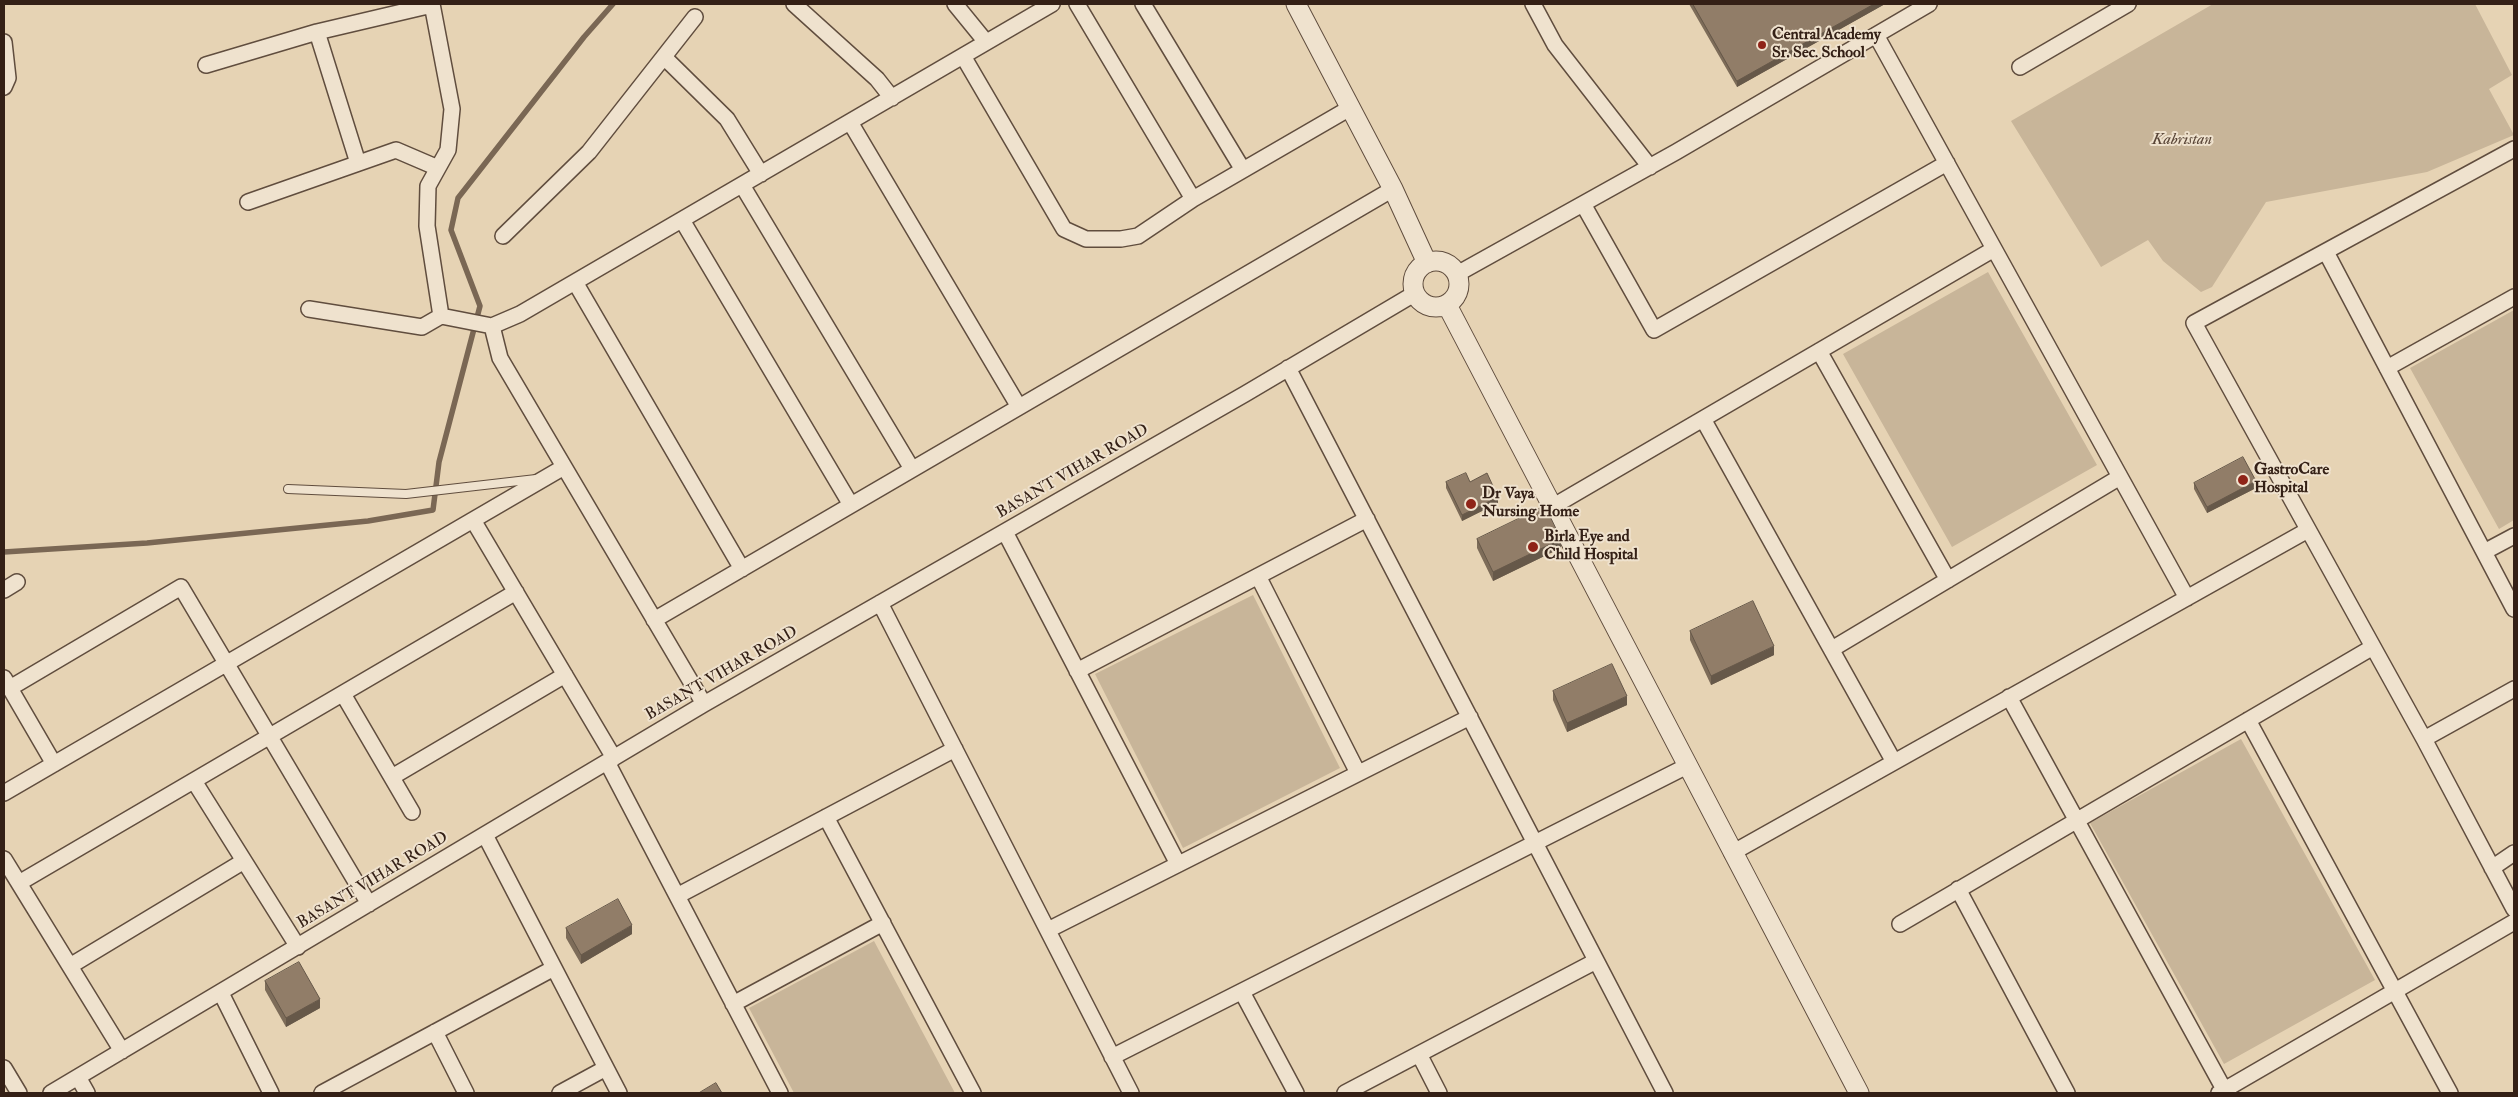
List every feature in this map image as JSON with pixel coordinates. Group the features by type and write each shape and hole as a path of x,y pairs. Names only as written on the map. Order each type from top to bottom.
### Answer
{"street":[{"path":"794,4 877,79 892,98"},
{"path":"955,4 986,42"},
{"path":"1076,4 1193,199"},
{"path":"1143,4 1243,170"},
{"path":"1296,4 1393,189 1427,263"},
{"path":"1532,4 1555,45 1650,167"},
{"path":"2020,67 2128,4"},
{"path":"206,65 318,32 432,5 452,109 448,150 428,186 427,226 441,316"},
{"path":"1457,274 1650,167 1876,35 1923,5"},
{"path":"309,309 422,327 441,316 492,326 520,314 892,98 1042,6"},
{"path":"503,236 589,152 695,18"},
{"path":"318,32 358,163"},
{"path":"1876,35 2187,598"},
{"path":"4,42 8,78 4,87"},
{"path":"962,56 1064,229 1086,239 1121,239 1138,236 1193,199 1350,108"},
{"path":"664,57 727,119 761,174"},
{"path":"850,122 1019,407"},
{"path":"2514,149 2194,323 2424,739 2514,909"},
{"path":"248,202 396,150 438,168"},
{"path":"1583,204 1654,330 1947,163"},
{"path":"742,185 912,470"},
{"path":"654,620 1393,189"},
{"path":"682,220 851,505"},
{"path":"1552,507 1994,249"},
{"path":"2326,252 2514,609"},
{"path":"1443,262 1457,274 1458,291 1447,305 1436,308 1427,306 1419,301 1414,294 1412,285 1414,276 1421,266 1427,263 1443,262"},
{"path":"575,282 742,569"},
{"name":"BASANT VIHAR ROAD","path":"51,1093 704,704 1005,532 1414,294"},
{"path":"2387,368 2514,297"},
{"path":"1447,305 1859,1093"},
{"path":"492,326 500,358 704,704"},
{"path":"1819,351 1948,580"},
{"path":"1288,368 1664,1093"},
{"path":"1703,419 1894,762"},
{"path":"4,793 564,467"},
{"path":"1832,649 2120,477"},
{"path":"1077,671 1367,519"},
{"path":"473,520 565,675 780,1093"},
{"path":"1732,853 2308,530"},
{"path":"1005,532 1178,864"},
{"path":"2484,552 2514,536"},
{"path":"1258,576 1358,773"},
{"path":"4,590 17,582"},
{"path":"54,764 7,683 181,586 369,904"},
{"path":"19,883 516,592"},
{"path":"880,603 1131,1093"},
{"path":"1900,924 2372,647"},
{"path":"392,777 565,675"},
{"path":"2424,739 2514,689"},
{"path":"343,694 412,812"},
{"path":"2010,697 2223,1092 2514,922"},
{"path":"1048,930 1470,716"},
{"path":"2248,720 2450,1093"},
{"path":"677,896 955,749"},
{"path":"1112,1057 1687,766"},
{"path":"194,781 298,947"},
{"path":"826,817 973,1093"},
{"path":"485,835 619,1093"},
{"path":"2492,868 2514,854"},
{"path":"4,859 122,1051"},
{"path":"70,966 244,861"},
{"path":"1958,889 2066,1093"},
{"path":"733,1004 882,923"},
{"path":"1345,1093 1596,961"},
{"path":"322,1093 554,968"},
{"path":"220,992 271,1093"},
{"path":"1242,992 1296,1093"},
{"path":"435,1032 466,1093"},
{"path":"1419,1054 1439,1093"},
{"path":"4,1068 19,1093"},
{"path":"560,1093 606,1068"},
{"path":"78,1077 87,1093"}],"lane":[{"path":"288,489 406,494 546,478"}],"green space":[{"name":"Kabristan","path":"2213,4 2475,4 2512,75 2489,89 2514,135 2427,172 2266,202 2212,287 2201,292 2163,261 2148,240 2101,267 2011,121"},
{"path":"1988,272 2097,465 1952,547 1843,354"},
{"path":"2514,310 2514,520 2499,529 2410,368"},
{"path":"1253,595 1340,768 1183,848 1095,674"},
{"path":"2241,739 2375,980 2224,1064 2090,823"},
{"path":"874,941 955,1093 794,1093 749,1008"}],"building":[{"name":"Central Academy Sr. Sec. School","path":"1693,4 1874,4 1737,81"},
{"path":"2243,457 2256,481 2207,507 2194,483"},
{"path":"1466,473 1470,482 1487,473 1498,497 1462,515 1446,482"},
{"path":"1545,506 1561,539 1493,572 1477,539"},
{"path":"1753,601 1774,646 1711,676 1690,631"},
{"path":"1612,664 1627,696 1567,723 1553,691"},
{"path":"618,899 632,925 581,955 566,928"},
{"path":"299,962 320,999 286,1018 265,981"},
{"path":"716,1083 722,1093 699,1093"}],"waterway":[{"path":"4,552 147,543 368,521 433,510 439,462 480,306 451,230 458,198 584,37 613,4"}],"place":[{"name":"Central Academy Sr. Sec. School","path":"1762,45"},
{"name":"GastroCare Hospital","path":"2243,480"},
{"name":"Dr Vaya Nursing Home","path":"1471,504"},
{"name":"Birla Eye and Child Hospital","path":"1533,547"}]}
